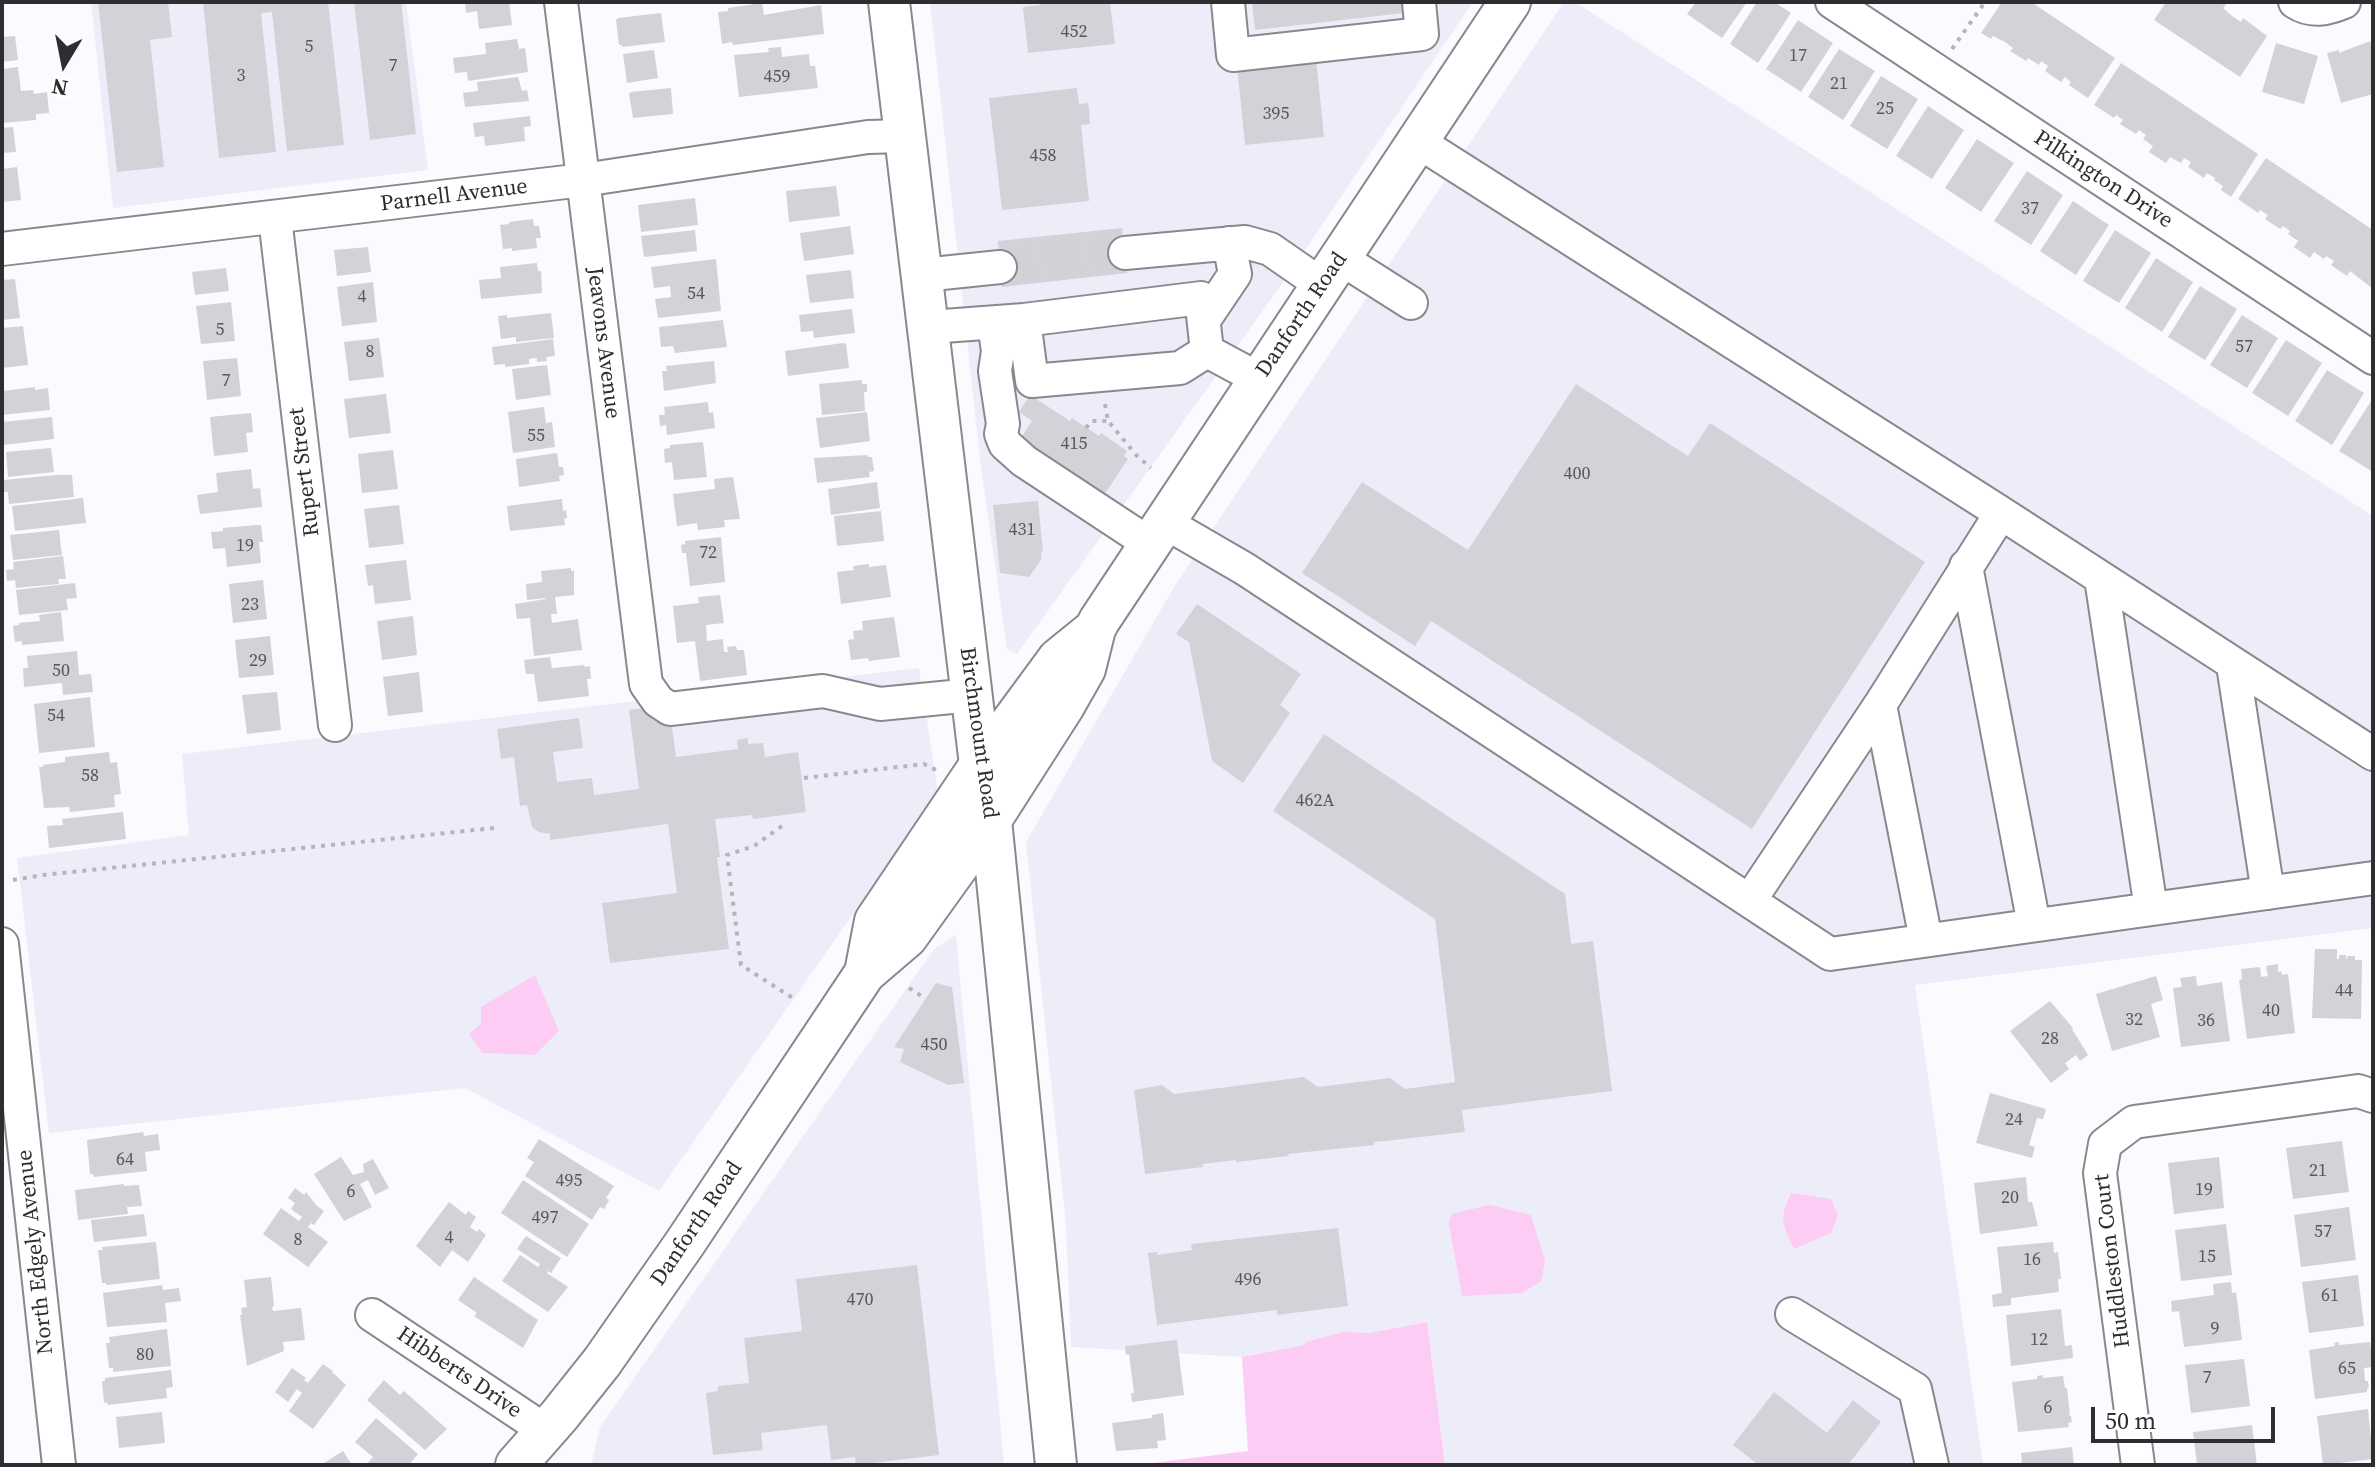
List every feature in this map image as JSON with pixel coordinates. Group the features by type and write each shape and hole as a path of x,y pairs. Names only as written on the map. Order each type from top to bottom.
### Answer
{"main road":[{"name":"Birchmount Road","path":"889,2 972,695 964,770 991,820 1056,1465"},
{"name":"Danforth Road","path":"865,973 875,921 964,770 1058,659 1095,629 1510,2"},
{"name":"Danforth Road","path":"516,1465 602,1362 865,973 907,937 991,820 1085,669 1095,629"}],"street":[{"name":"Jeavons Avenue","path":"561,2 646,684 658,701 670,709 823,691 880,704 972,695"},
{"path":"1228,2 1233,55 1422,34 1419,2"},
{"name":"Pilkington Drive","path":"1832,2 2373,358"},
{"path":"2295,2 2326,10 2344,2"},
{"name":"Parnell Avenue","path":"2,249 583,180 868,137 905,136"},
{"path":"1417,141 2373,754"},
{"name":"Rupert Street","path":"275,218 335,725"},
{"path":"1125,253 1245,242 1331,271 1411,303"},
{"path":"1005,332 1032,381 1180,368 1206,336 1235,274 1229,243"},
{"path":"923,275 1000,267"},
{"path":"930,327 1005,332 1201,298 1206,336 1259,379"},
{"path":"1005,332 995,371 1003,424 1001,434 1005,444 1024,461 1157,533 1258,578 1830,954 2373,878"},
{"path":"1750,900 1880,705 2001,513"},
{"path":"1966,566 2034,925"},
{"path":"2101,578 2151,909"},
{"path":"2233,665 2268,893"},
{"path":"1880,705 1926,940"},
{"name":"North Edgely Avenue","path":"2,944 59,1465"},
{"name":"Huddleston Court","path":"2138,1465 2100,1173 2105,1144 2134,1122 2358,1091 2373,1096"},
{"path":"1792,1314 1915,1389 1932,1465"},
{"name":"Hibberts Drive","path":"372,1315 546,1431"}],"path":[{"path":"1936,70 1985,2"},
{"path":"1106,412 1108,421 1151,468"},
{"path":"1086,428 1091,421 1108,421"},
{"path":"804,778 924,764 964,770"},
{"path":"782,826 754,846 727,855 741,965 796,1000"},
{"path":"13,880 494,828"},
{"path":"909,988 923,997"}],"shaded area":[{"path":"91,2 406,2 428,170 113,208"},
{"path":"930,2 1473,2 1284,281 1017,654 1007,649 980,460"},
{"path":"1564,2 1575,2 2373,516 2373,928 1915,985 1983,1465 1445,1465 1427,1322 1242,1357 1071,1347 1066,1225 1026,842 1174,587"},
{"path":"919,668 938,793 659,1191 465,1088 49,1133 17,858 189,835 182,754"},
{"path":"956,935 1004,1465 591,1465 600,1427 934,949"},
{"path":"535,975 559,1031 535,1055 482,1053 469,1034 481,1024 481,1007"},
{"path":"1791,1193 1831,1199 1838,1215 1831,1233 1794,1249 1783,1216"},
{"path":"1490,1205 1531,1215 1545,1261 1541,1281 1522,1293 1462,1296 1449,1224 1451,1214"},
{"path":"1427,1322 1445,1465 1137,1465 1248,1451 1242,1357 1305,1345 1305,1342 1344,1332 1369,1333"}],"building":[{"path":"98,2 168,2 172,37 150,40 164,167 117,172"},
{"path":"203,2 328,2 344,145 287,151 272,12 261,13 276,152 219,158"},
{"path":"354,2 401,2 416,134 370,140"},
{"path":"465,2 509,2 512,25 479,29 477,11 466,13"},
{"path":"1041,2 1110,2 1115,44 1028,53 1023,7 1041,5"},
{"path":"1252,2 1403,2 1404,13 1255,30"},
{"path":"1696,2 1747,2 1722,38 1687,14"},
{"path":"1757,2 1774,2 1791,13 1758,63 1730,44"},
{"path":"2002,2 2031,2 2115,58 2088,98 2069,85 2071,82 2065,77 2061,82 2045,71 2048,66 2041,61 2039,65 2028,58 2026,61 2010,51 2013,48 2005,42 1981,33"},
{"path":"2166,2 2223,2 2226,4 2223,8 2232,16 2241,22 2243,18 2267,36 2240,77 2154,20"},
{"path":"762,3 764,15 821,5 824,34 722,44 718,12"},
{"path":"661,13 665,42 619,45 618,18"},
{"path":"1798,20 1833,43 1801,92 1766,69"},
{"path":"15,36 18,60 2,62 2,37"},
{"path":"517,39 519,49 525,48 528,72 468,81 467,72 455,73 453,58 486,54 485,43"},
{"path":"2370,41 2373,94 2341,103 2327,53 2339,50 2339,53"},
{"path":"2276,43 2318,56 2304,104 2262,92"},
{"path":"781,47 782,57 809,54 810,66 815,66 818,88 739,97 734,55 769,52 768,48"},
{"path":"1315,48 1324,137 1245,145 1236,56"},
{"path":"1839,49 1875,71 1843,120 1808,97"},
{"path":"654,50 658,78 627,83 623,54"},
{"path":"2121,63 2258,154 2231,197 2221,190 2223,186 2215,178 2207,173 2204,178 2188,167 2191,162 2184,158 2181,163 2170,157 2166,163 2149,152 2153,146 2143,139 2146,135 2139,130 2136,134 2120,124 2123,120 2116,115 2114,118 2094,105"},
{"path":"18,67 21,91 33,90 34,94 47,92 49,113 36,114 36,120 2,123 2,69"},
{"path":"1881,76 1918,99 1887,149 1850,126"},
{"path":"518,77 522,91 527,90 529,101 465,107 463,93 478,91 477,82"},
{"path":"671,88 673,114 633,118 631,92"},
{"path":"1077,88 1079,104 1088,103 1089,109 1090,124 1081,125 1089,201 1002,210 989,98"},
{"path":"1928,106 1964,130 1932,179 1896,156"},
{"path":"530,116 531,126 524,127 525,141 485,146 484,136 475,137 473,123"},
{"path":"13,127 16,152 2,153 2,128"},
{"path":"1977,139 2014,163 1981,212 1945,188"},
{"path":"2266,158 2373,230 2373,289 2350,271 2347,276 2331,265 2334,261 2326,256 2324,259 2314,252 2310,258 2294,247 2298,241 2288,234 2290,231 2283,226 2280,229 2265,219 2268,215 2260,210 2258,213 2238,199"},
{"path":"17,167 21,200 2,202 2,169"},
{"path":"2027,171 2063,195 2031,245 1994,221"},
{"path":"836,186 840,216 789,222 786,191"},
{"path":"695,198 698,225 641,232 638,205"},
{"path":"2073,201 2109,225 2076,275 2040,251"},
{"path":"533,219 534,226 539,226 541,238 536,238 537,248 503,249 500,225"},
{"path":"850,226 854,254 804,261 800,233"},
{"path":"1122,228 1127,273 1002,287 998,241"},
{"path":"695,230 697,251 644,257 641,236"},
{"path":"2115,230 2151,253 2119,303 2083,281"},
{"path":"368,247 371,272 337,276 334,250"},
{"path":"2156,258 2193,282 2162,332 2125,308"},
{"path":"716,259 721,311 658,318 655,299 671,297 670,286 654,288 651,267"},
{"path":"537,263 538,271 541,271 542,293 481,299 479,280 501,278 500,267"},
{"path":"226,268 229,291 195,295 192,272"},
{"path":"851,270 854,298 810,303 806,275"},
{"path":"15,279 20,318 2,320 2,280"},
{"path":"373,282 377,322 342,326 337,287"},
{"path":"2200,286 2237,309 2205,360 2168,337"},
{"path":"231,302 235,341 201,344 196,306"},
{"path":"852,309 855,333 814,338 813,331 801,332 799,315"},
{"path":"551,313 554,338 516,342 516,337 501,339 498,316 507,315 507,318"},
{"path":"2242,315 2278,338 2247,388 2210,365"},
{"path":"723,320 727,347 675,353 673,346 661,347 659,327"},
{"path":"23,326 28,365 2,368 2,328"},
{"path":"379,338 384,377 349,381 344,342"},
{"path":"553,339 555,356 546,357 547,361 537,362 537,358 529,359 529,364 494,365 492,347"},
{"path":"2286,340 2322,363 2288,416 2252,393"},
{"path":"846,344 849,368 788,376 785,351"},
{"path":"237,358 241,396 207,400 203,361"},
{"path":"714,361 716,383 664,391 662,371 667,371 666,366"},
{"path":"547,365 551,395 516,400 512,369"},
{"path":"2327,370 2364,393 2332,445 2295,421"},
{"path":"862,380 862,384 867,384 867,392 864,392 865,411 822,415 819,384"},
{"path":"1576,384 1688,456 1710,423 1925,562 1752,829 1431,621 1415,646 1302,573 1362,482 1468,550"},
{"path":"35,387 35,390 48,388 50,410 2,415 2,391"},
{"path":"386,394 391,433 349,438 344,399"},
{"path":"1030,395 1070,421 1072,418 1099,436 1101,433 1127,451 1124,456 1128,459 1102,498 1048,467 1053,460 1021,438 1032,421 1019,412"},
{"path":"2373,398 2373,472 2339,451"},
{"path":"708,402 715,428 667,435 666,425 660,426 659,415 665,415 664,407"},
{"path":"544,407 546,423 552,422 555,447 513,453 508,412"},
{"path":"867,412 870,441 820,448 816,418"},
{"path":"251,413 253,432 246,433 248,452 214,456 210,417"},
{"path":"52,417 54,439 3,445 2,422"},
{"path":"703,442 707,477 674,480 672,462 665,463 664,449 670,448 670,445"},
{"path":"51,448 54,472 8,477 6,452"},
{"path":"393,450 398,489 362,493 358,454"},
{"path":"557,453 564,475 559,476 560,481 519,487 516,459"},
{"path":"872,457 874,471 869,472 870,477 817,483 814,458"},
{"path":"251,469 253,489 260,488 262,507 200,514 197,495 218,492 216,473"},
{"path":"72,475 74,497 9,504 3,480"},
{"path":"733,477 740,519 724,520 725,527 698,530 697,523 677,526 673,494 715,489 714,479"},
{"path":"877,482 880,508 831,515 828,489"},
{"path":"83,498 86,523 15,531 12,506"},
{"path":"562,499 567,518 564,519 565,525 510,531 507,506"},
{"path":"1038,501 1043,552 1041,560 1029,577 1000,573 993,505"},
{"path":"399,505 404,544 369,548 364,509"},
{"path":"881,511 884,541 837,546 834,516"},
{"path":"261,525 261,563 227,567 225,548 213,549 211,532"},
{"path":"59,530 62,555 13,560 10,535"},
{"path":"721,537 725,582 690,586 686,553 682,553 681,545 685,541"},
{"path":"63,556 66,579 58,579 59,584 16,588 15,580 7,581 6,570 14,569 13,562"},
{"path":"406,560 411,600 375,604 373,585 368,586 365,565"},
{"path":"869,564 869,567 886,565 891,597 841,604 837,572"},
{"path":"571,568 574,571 574,595 555,597 557,614 551,614 552,623 578,619 582,650 534,656 530,618 517,619 515,604 546,599 527,600 526,584 542,582 541,571"},
{"path":"263,580 267,619 233,623 229,584"},
{"path":"75,583 77,598 66,599 68,610 19,615 16,590"},
{"path":"720,595 724,623 706,625 707,641 723,639 724,652 728,652 727,647 736,646 737,650 744,650 747,675 700,681 695,641 677,643 673,606 699,603 698,597"},
{"path":"1197,604 1301,674 1280,705 1290,713 1243,783 1212,761 1189,642 1176,634"},
{"path":"61,612 64,641 22,645 22,641 15,642 13,626 40,621 39,615"},
{"path":"413,616 417,655 382,660 377,621"},
{"path":"894,617 900,657 851,660 848,640 854,639 853,631 863,630 862,621"},
{"path":"270,636 274,675 239,678 235,640"},
{"path":"77,651 79,675 91,674 93,692 63,695 62,683 24,687 23,668 28,668 27,656"},
{"path":"550,657 552,668 590,666 591,679 587,679 589,696 538,702 534,674 526,674 524,660"},
{"path":"419,672 423,712 388,716 383,677"},
{"path":"277,692 281,730 247,734 242,695"},
{"path":"90,697 95,747 39,753 34,704"},
{"path":"658,706 671,719 676,757 738,749 737,740 748,738 748,744 763,743 765,757 798,752 806,812 753,819 752,815 715,819 729,949 610,963 602,903 677,893 668,824 550,840 550,834 532,827 527,805 520,806 514,757 501,759 497,729 579,718 583,748 553,752 557,782 592,778 594,795 639,789 629,710"},
{"path":"1324,734 1565,894 1571,944 1593,941 1612,1091 1462,1110 1465,1132 1145,1174 1134,1090 1162,1085 1174,1094 1304,1077 1318,1087 1390,1078 1405,1089 1455,1082 1435,919 1273,811"},
{"path":"109,752 110,763 117,762 121,794 114,795 115,807 70,812 69,807 44,808 39,767 65,762 65,757"},
{"path":"123,812 126,839 49,848 47,826 63,825 62,819"},
{"path":"2315,949 2337,949 2337,959 2339,955 2346,955 2346,960 2348,956 2355,956 2355,960 2362,960 2361,1019 2312,1018"},
{"path":"2278,964 2278,972 2288,974 2295,1033 2247,1039 2239,980 2242,979 2241,969 2260,967 2261,977 2268,976 2266,966"},
{"path":"2156,976 2163,1000 2151,1004 2160,1037 2112,1051 2096,994"},
{"path":"2196,976 2197,986 2222,982 2230,1041 2181,1047 2173,988 2182,987 2180,978"},
{"path":"936,983 952,987 964,1083 948,1085 900,1062 904,1049 894,1047"},
{"path":"2050,1001 2073,1028 2088,1055 2080,1061 2076,1055 2065,1063 2069,1069 2051,1083 2010,1031"},
{"path":"1990,1093 2046,1109 2043,1119 2037,1118 2029,1145 2035,1147 2032,1158 1976,1143"},
{"path":"143,1132 144,1136 158,1134 160,1150 145,1152 147,1171 94,1177 90,1174 87,1140"},
{"path":"539,1139 614,1186 606,1198 609,1200 604,1209 600,1207 592,1220 525,1176 534,1162 527,1158"},
{"path":"2342,1141 2349,1192 2293,1199 2286,1148"},
{"path":"341,1157 353,1175 364,1172 363,1164 373,1159 389,1188 375,1195 368,1180 360,1184 372,1207 344,1221 314,1174"},
{"path":"2219,1157 2224,1208 2174,1214 2168,1163"},
{"path":"2026,1177 2028,1202 2032,1202 2038,1226 1980,1234 1974,1183"},
{"path":"523,1180 589,1224 567,1257 501,1213"},
{"path":"139,1185 142,1206 127,1207 128,1214 78,1220 75,1190"},
{"path":"295,1188 304,1195 306,1192 324,1211 314,1225 311,1223 308,1227 328,1242 308,1267 263,1234 281,1208 299,1221 302,1217 291,1209 295,1203 288,1198"},
{"path":"449,1202 466,1215 468,1211 476,1217 470,1227 486,1235 468,1262 452,1250 440,1267 416,1246"},
{"path":"2349,1207 2356,1260 2301,1267 2294,1215"},
{"path":"144,1214 147,1236 94,1242 91,1220"},
{"path":"2226,1224 2232,1275 2181,1281 2175,1230"},
{"path":"1338,1228 1348,1306 1277,1315 1277,1310 1157,1325 1148,1253 1157,1252 1157,1255 1192,1250 1191,1244"},
{"path":"526,1236 561,1258 551,1273 547,1273 568,1287 548,1312 502,1281 520,1255 538,1267 540,1264 517,1249"},
{"path":"156,1242 160,1279 102,1283 98,1250 103,1250 102,1247"},
{"path":"2053,1242 2054,1253 2058,1252 2059,1292 2011,1298 2011,1305 1993,1307 1992,1295 2002,1293 1997,1247"},
{"path":"917,1265 939,1455 856,1465 855,1457 831,1460 827,1425 761,1433 763,1450 713,1455 706,1393 718,1391 718,1386 749,1383 744,1338 802,1331 796,1279"},
{"path":"2358,1275 2364,1326 2309,1333 2302,1282"},
{"path":"271,1277 273,1311 301,1308 305,1340 283,1342 284,1351 247,1366 240,1315 241,1308 247,1307 244,1280"},
{"path":"474,1277 538,1320 523,1348 474,1316 477,1313 458,1300"},
{"path":"2231,1282 2232,1293 2236,1292 2242,1340 2184,1347 2179,1311 2172,1312 2171,1301 2214,1295 2213,1284"},
{"path":"162,1285 163,1290 179,1288 181,1301 165,1303 167,1322 107,1327 103,1293"},
{"path":"2061,1309 2065,1346 2072,1345 2073,1358 2011,1366 2006,1315"},
{"path":"167,1329 171,1366 113,1372 113,1368 109,1368 106,1343 110,1343 109,1337"},
{"path":"1177,1340 1184,1395 1132,1402 1131,1393 1134,1393 1129,1354 1126,1355 1125,1346"},
{"path":"2339,1342 2339,1345 2370,1342 2373,1367 2364,1368 2369,1388 2367,1392 2315,1399 2309,1350 2335,1346 2334,1343"},
{"path":"2244,1359 2250,1406 2191,1413 2185,1365"},
{"path":"323,1364 346,1385 313,1429 289,1411 302,1393 297,1389 288,1402 275,1392 292,1368 308,1383"},
{"path":"171,1370 173,1387 166,1388 167,1398 104,1403 102,1381 105,1378"},
{"path":"2043,1375 2043,1378 2063,1376 2067,1388 2068,1416 2071,1416 2072,1422 2068,1423 2069,1427 2018,1432 2012,1382 2037,1379 2037,1376"},
{"path":"384,1380 400,1395 404,1391 447,1429 425,1450 367,1400"},
{"path":"1774,1392 1827,1433 1853,1400 1881,1422 1848,1465 1754,1465 1756,1463 1733,1445"},
{"path":"2368,1409 2373,1459 2323,1465 2317,1416"},
{"path":"162,1412 165,1443 119,1448 116,1417"},
{"path":"1163,1413 1166,1440 1157,1441 1158,1448 1116,1451 1112,1423 1152,1418 1152,1415"},
{"path":"376,1418 418,1454 409,1465 366,1465 373,1457 355,1442"},
{"path":"2252,1425 2257,1465 2197,1465 2193,1432"},
{"path":"2072,1447 2074,1465 2022,1465 2021,1453"},
{"path":"343,1451 352,1465 321,1465"}],"tunnel":[{"path":"1000,267 1125,253"}]}
